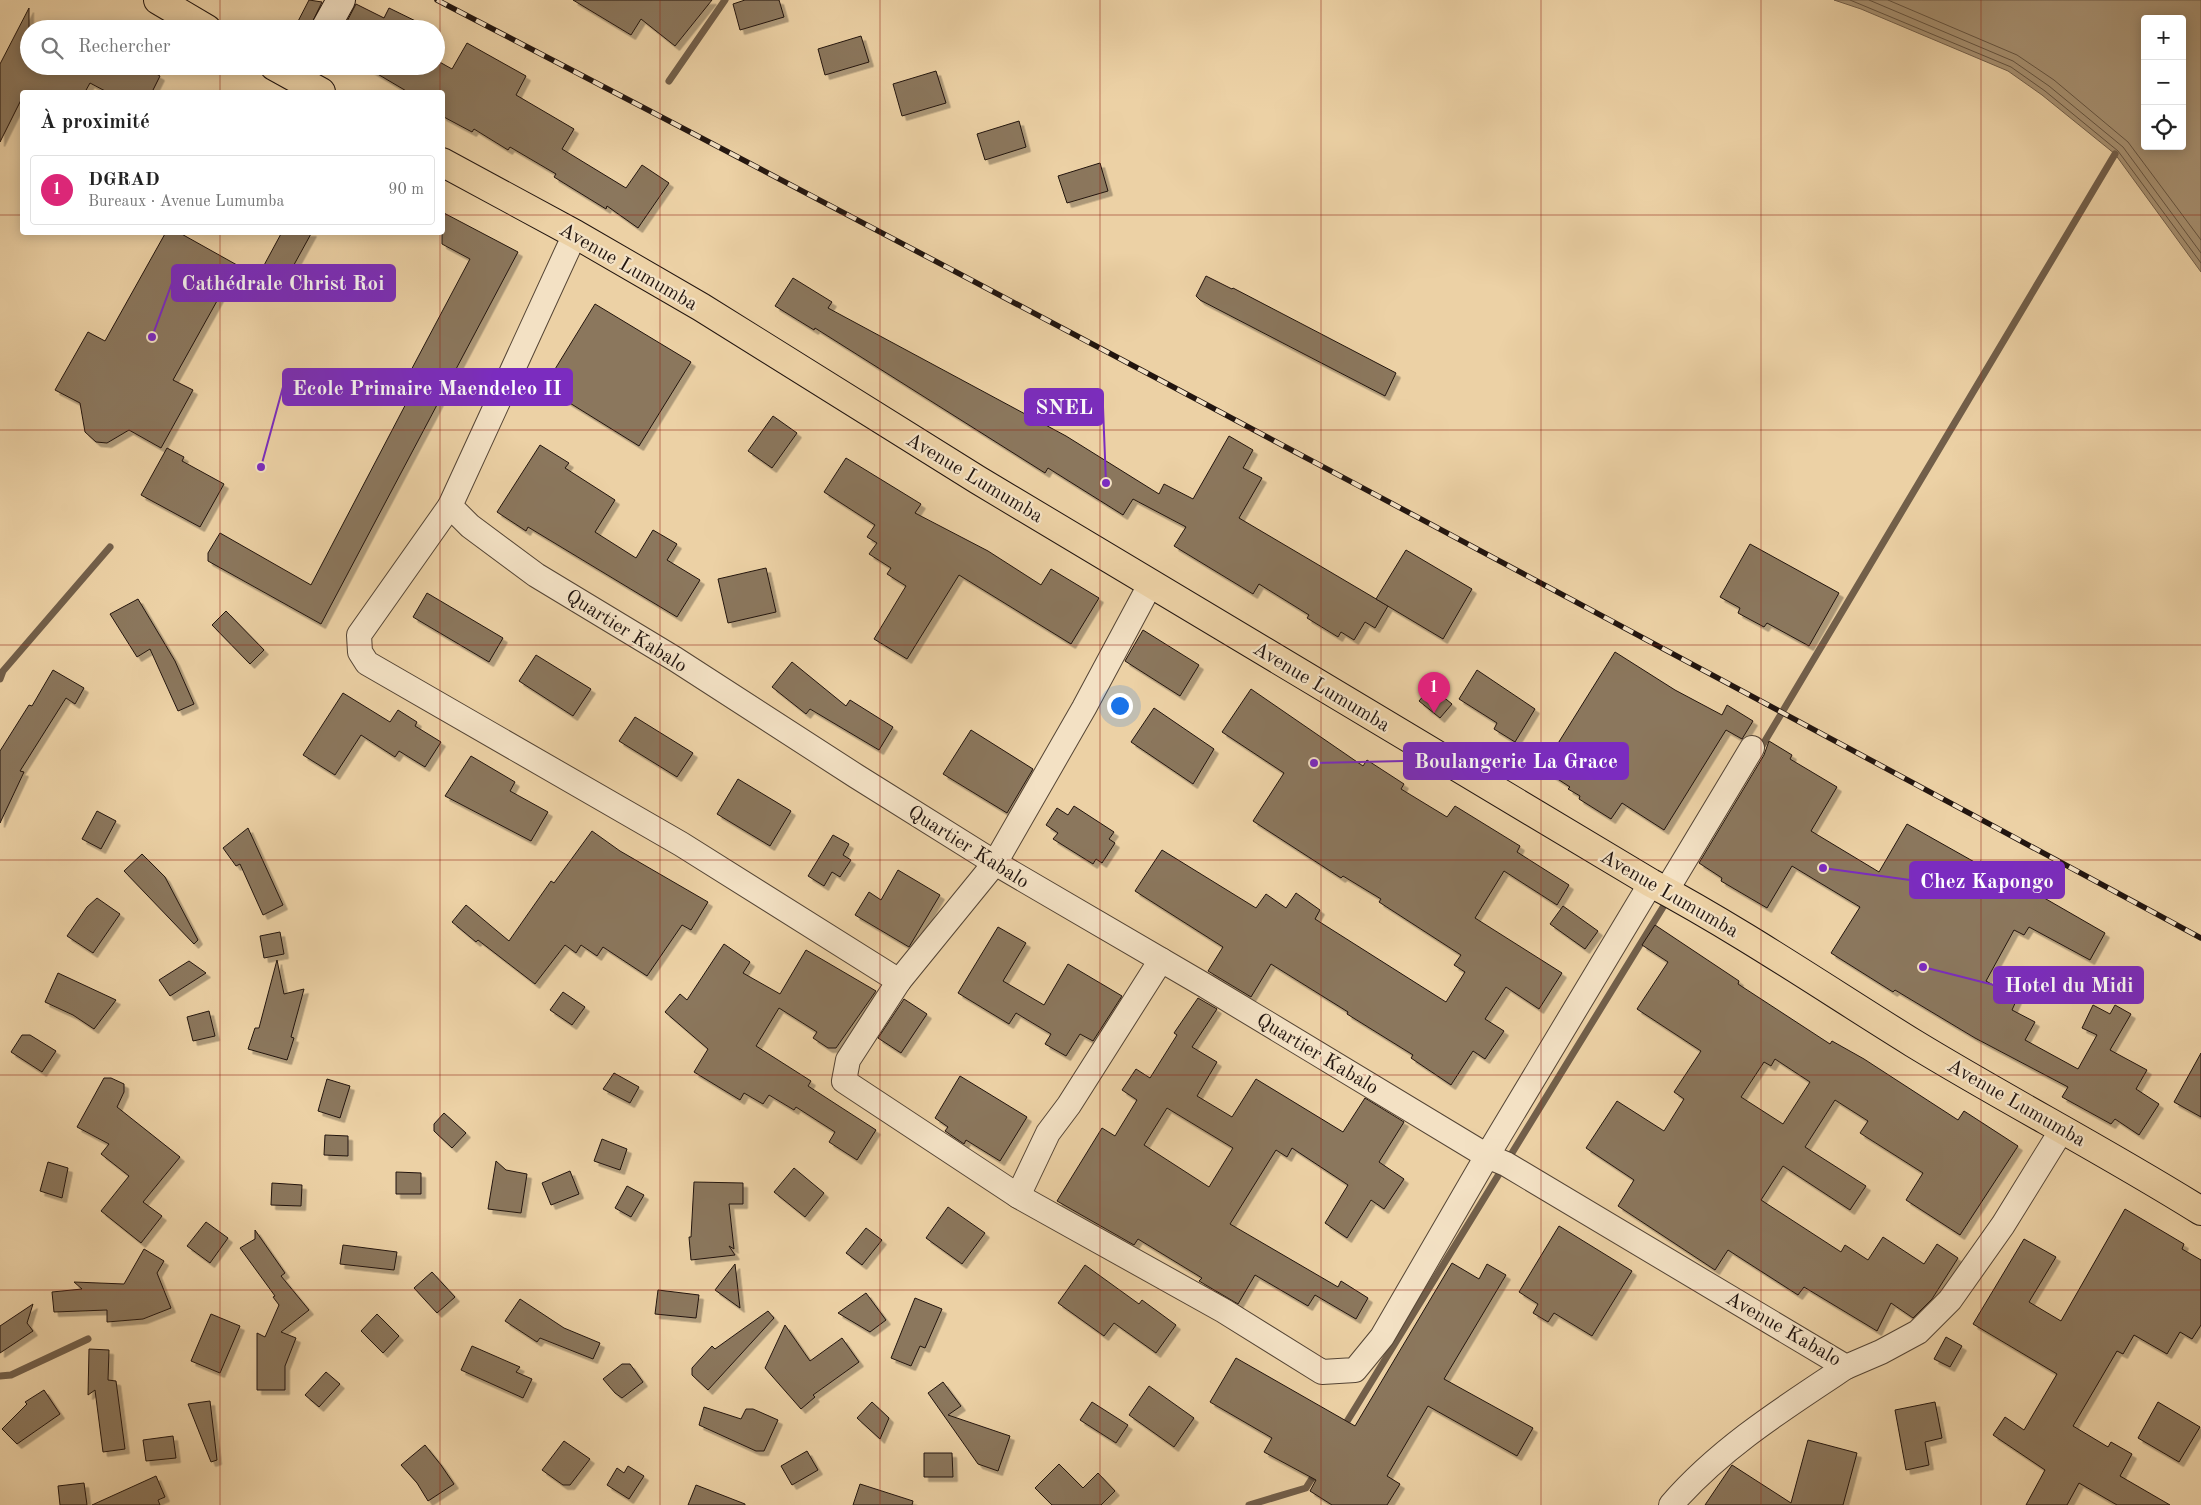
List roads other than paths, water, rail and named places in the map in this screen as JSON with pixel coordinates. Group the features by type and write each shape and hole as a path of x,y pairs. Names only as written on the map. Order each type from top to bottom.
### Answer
{"highway":[{"path":"158,0 192,20"},
{"path":"298,75 318,90"},
{"name":"Avenue Lumumba","path":"445,164 575,234 701,307 978,480 1658,887 1770,952 1914,1043 2063,1128 2201,1211"}],"street":[{"path":"330,20 341,0"},
{"path":"575,234 450,506 359,635 360,652 367,663 681,844 899,981"},
{"name":"Quartier Kabalo","path":"450,506 470,526 536,575 675,659 995,863 1487,1156"},
{"path":"1151,583 1084,708 995,863 899,981 848,1060 844,1081 1018,1196 1224,1311 1322,1372 1355,1370 1382,1337 1487,1156 1658,887 1752,748"},
{"path":"1018,1196 1048,1133 1069,1105 1160,960"},
{"name":"Avenue Kabalo","path":"1487,1156 1506,1164 1846,1367 1881,1352 1918,1332 1950,1300 2004,1225 2063,1128"},
{"path":"1671,1505 1691,1482 1733,1444 1846,1367"}],"water":[{"path":"1834,0 2201,0 2201,272 2115,154 2042,95 2008,71 1861,9"}],"waterway":[{"path":"669,81 725,0"},
{"path":"1759,751 2115,154"},
{"path":"0,679 3,671 110,547"},
{"path":"1343,1428 1668,899"},
{"path":"0,1376 11,1375 88,1339"},
{"path":"1249,1505 1306,1488 1316,1472"}],"railway":[{"path":"437,0 1321,466 2201,938"}],"place":[{"name":"Cathédrale Christ Roi","path":"152,337"},
{"name":"Ecole Primaire Maendeleo II","path":"261,467"},
{"name":"SNEL","path":"1106,483"},
{"name":"DGRAD","path":"1434,713"},
{"name":"Boulangerie La Grace","path":"1314,763"},
{"name":"Chez Kapongo","path":"1823,868"},
{"name":"Hotel du Midi","path":"1923,967"}]}
